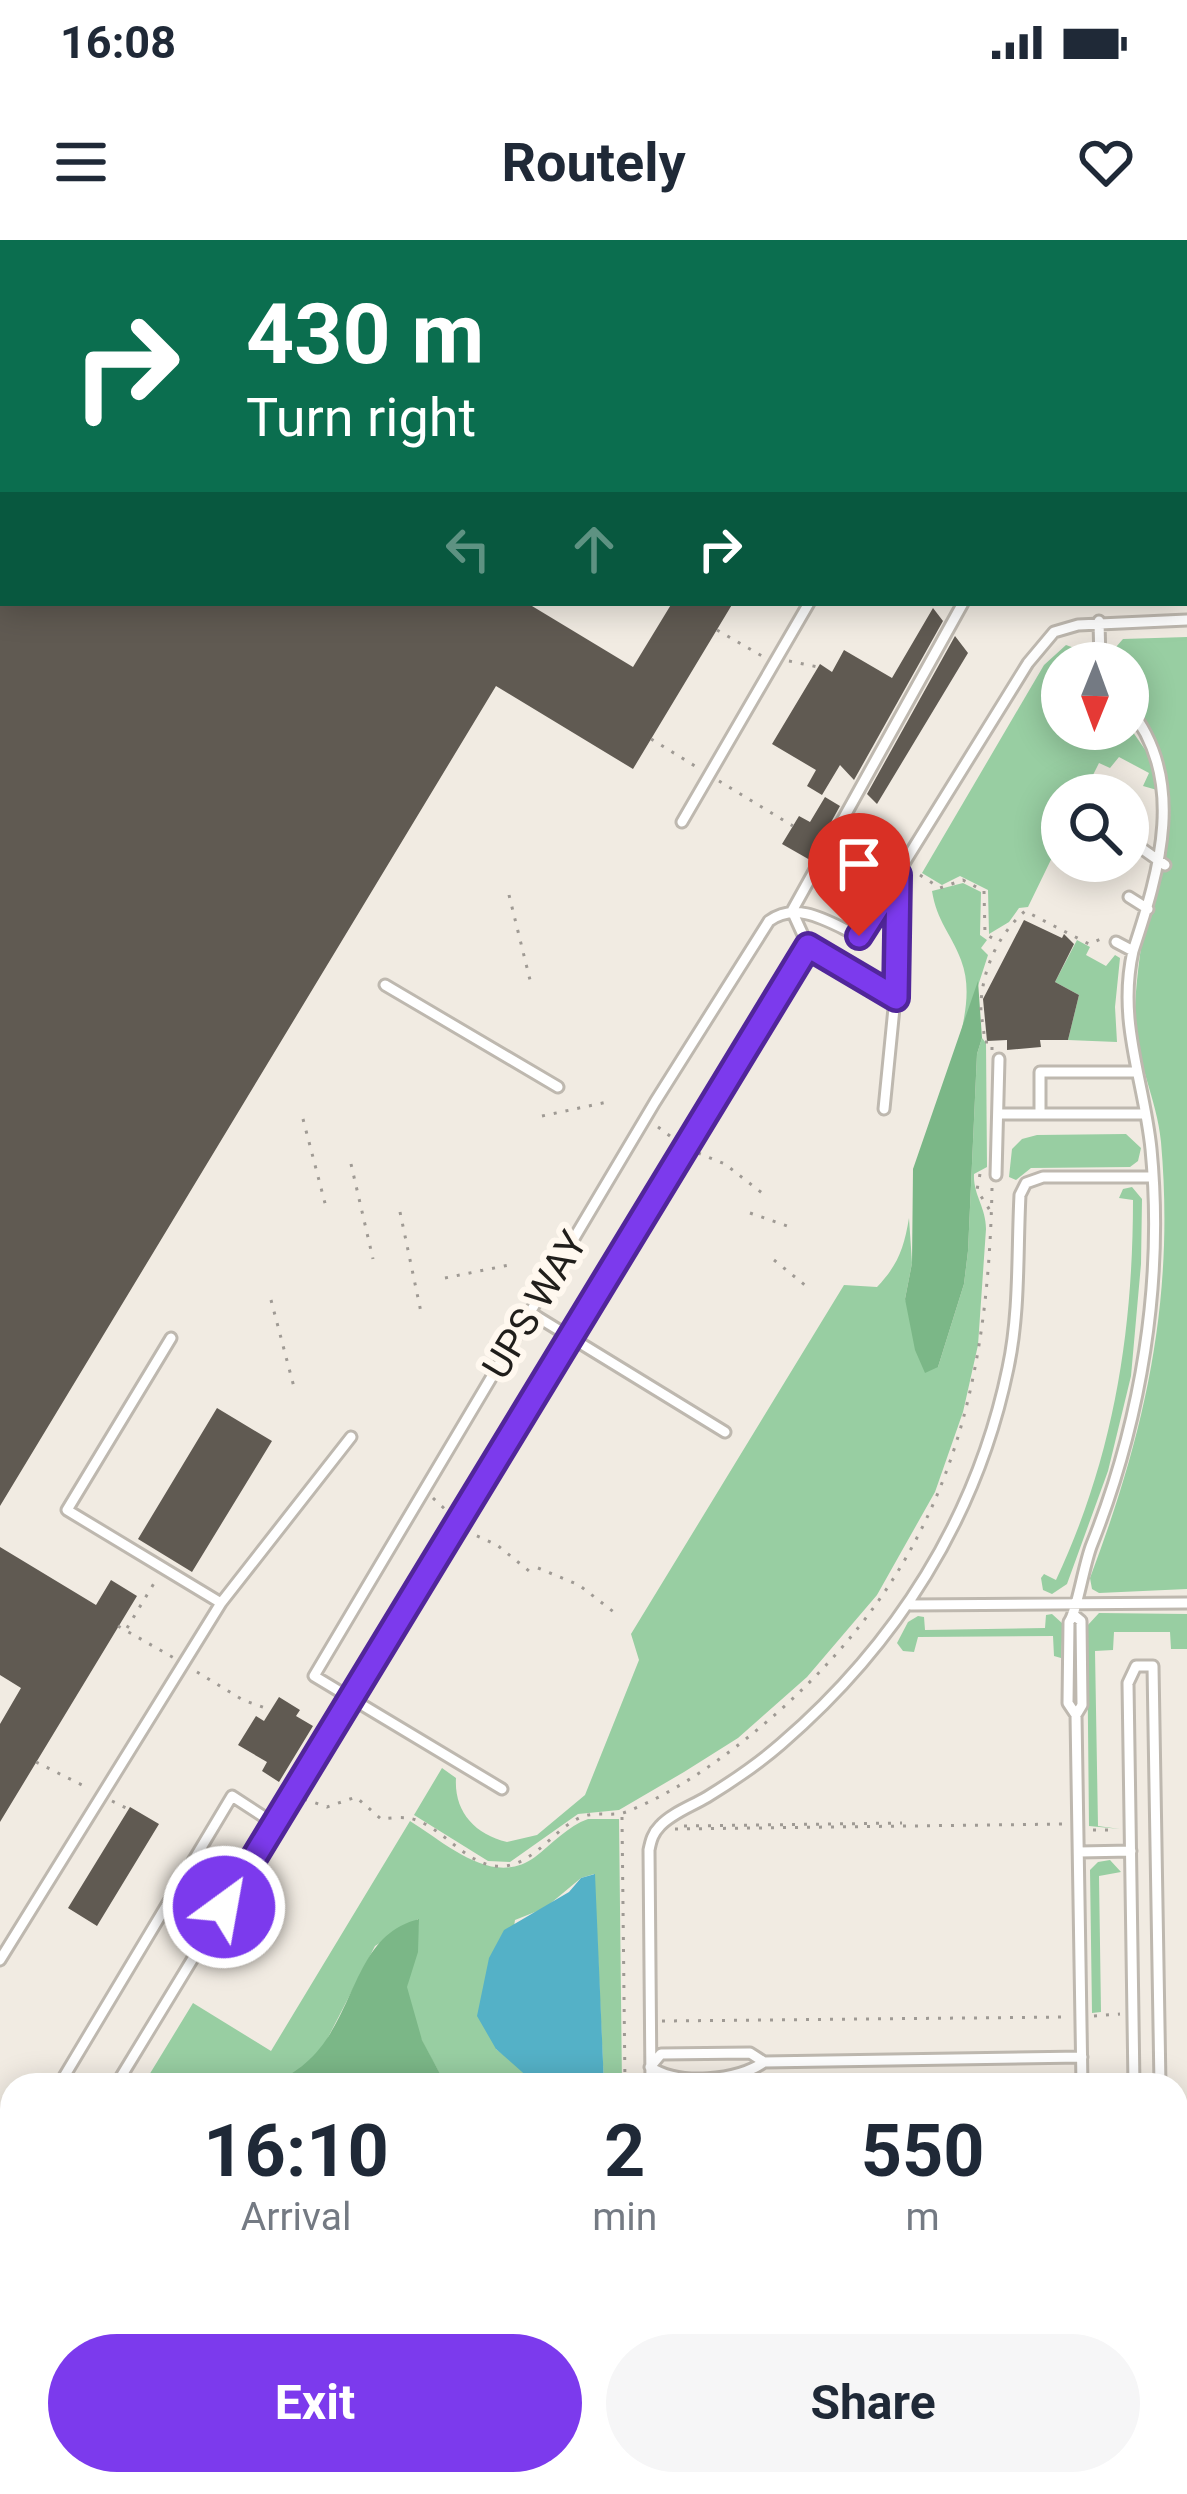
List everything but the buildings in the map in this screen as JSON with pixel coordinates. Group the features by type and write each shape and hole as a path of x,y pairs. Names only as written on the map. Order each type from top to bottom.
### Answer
{"lane":[{"path":"682,822 806,606"},
{"name":"UPS WAY","path":"502,1789 314,1676 646,1118 770,920 792,910 961,606"},
{"path":"792,910 859,936 1028,662 1054,632 1099,621 1187,620"},
{"path":"1099,621 1100,642"},
{"path":"1082,2073 1076,1715 1068,1703 1070,1622 1139,1388 1150,1300 1152,1177 1125,1007 1133,951 1165,865 1170,815 1167,775 1159,746 1149,733"},
{"path":"1154,806 1170,815"},
{"path":"1149,854 1165,865"},
{"path":"884,1109 896,998 898,875"},
{"path":"1129,897 1148,909"},
{"path":"792,910 808,946 896,998"},
{"path":"1110,940 1133,951"},
{"name":"UPS WAY","path":"123,2073 808,946"},
{"path":"385,985 559,1088"},
{"path":"996,1175 999,1059"},
{"path":"1040,1114 1040,1072 1135,1072"},
{"path":"998,1114 1143,1114"},
{"path":"650,2073 649,1850 669,1825 781,1744 911,1605 967,1497 993,1423 1010,1351 1020,1196 1026,1183 1043,1177 1152,1177"},
{"path":"531,1313 725,1432"},
{"path":"171,1338 67,1510 220,1603"},
{"path":"0,1960 220,1603 351,1437"},
{"path":"911,1605 1076,1610 1187,1603"},
{"path":"1134,2073 1130,1673 1136,1666 1153,1666 1160,2073"},
{"path":"1130,1754 1154,1754"},
{"path":"65,2073 232,1796 275,1824"},
{"path":"1078,1852 1131,1851"},
{"path":"650,2067 661,2054 750,2053 764,2062"},
{"path":"747,2073 764,2062 1082,2057"},
{"path":"650,2067 659,2073"}],"path":[{"path":"855,836 894,859"},
{"path":"920,875 940,888 963,880 984,891 985,934 995,940 1025,910 1089,944 1110,940"},
{"path":"509,895 532,988"},
{"path":"542,1116 612,1101"},
{"path":"646,1118 686,1148 725,1164 762,1193"},
{"path":"303,1119 326,1207"},
{"path":"351,1164 373,1259"},
{"path":"293,1795 327,1807 356,1798 381,1819 412,1818 481,1862 504,1866 526,1858 585,1816 622,1814 645,1802 740,1744 820,1674 876,1605 911,1549 946,1478 976,1380 989,1291 996,1175"},
{"path":"400,1212 422,1317"},
{"path":"750,1213 793,1228"},
{"path":"774,1260 811,1290"},
{"path":"445,1278 514,1264"},
{"path":"271,1300 295,1391"},
{"path":"425,1491 457,1524 497,1545 534,1575"},
{"path":"126,1630 164,1568"},
{"path":"538,1568 579,1585 615,1613"},
{"path":"36,1762 128,1809"},
{"path":"645,1802 669,1825 686,1832 1078,1826 1120,1831"},
{"path":"622,1814 625,2073"},
{"path":"669,1825 902,1823"},
{"path":"624,2021 1114,2014"}],"green space":[{"path":"1187,637 1187,1589 1099,1593 1092,1589 1090,1578 1140,1418 1164,1257 1161,1142 1135,1026 1156,842 1149,642 1120,642"},
{"path":"1041,670 1041,750 1145,750 1153,761 1157,790 1149,788 1149,773 1119,757 1110,768 1099,763 1094,774 1041,774 1041,880 1028,907 1019,908 1009,922 989,934 988,890 960,876 942,885 922,873"},
{"path":"963,883 981,892 980,935 987,940 981,948 988,955 956,1054 966,984 932,891"},
{"path":"1077,940 1090,947 1086,955 1106,966 1115,955 1120,958 1117,1042 1068,1040 1079,995 1055,982"},
{"path":"978,981 982,1038 977,1054 964,1284 938,1367 925,1373 915,1350 905,1299 912,1263 913,1169"},
{"path":"982,1038 986,1043 987,1167 974,1174 986,1229 978,1345 963,1412 935,1492 877,1595 807,1677 738,1738 619,1810 578,1814 510,1862 488,1861 414,1815 442,1768 456,1778 458,1801 468,1819 507,1842 537,1835 585,1795 639,1660 631,1634 844,1285 877,1287 899,1256 909,1218 912,1263 905,1299 938,1367 964,1284 977,1054"},
{"path":"1126,1134 1141,1148 1138,1161 1130,1167 1031,1168 1016,1180 1009,1177 1012,1149 1022,1139"},
{"path":"1132,1187 1142,1199 1131,1376 1108,1471 1067,1584 1052,1594 1043,1590 1041,1578 1044,1574 1056,1580 1076,1534 1116,1394 1129,1299 1133,1200 1119,1198 1123,1189"},
{"path":"1099,1613 1187,1614 1187,1649 1171,1649 1170,1632 1114,1632 1113,1650 1095,1651 1098,1826 1120,1829 1089,1826 1087,1626"},
{"path":"1052,1614 1063,1624 1061,1658 1054,1656 1053,1636 918,1637 914,1652 903,1651 897,1643 908,1622 918,1616 924,1617 925,1630 1045,1628 1046,1615"},
{"path":"588,1819 619,1819 622,2073 603,2073 594,1874 581,1878 545,1908 515,1920 496,2049 527,2073 440,2073 420,2037 408,1998 418,1919 375,1946 319,2055 296,2073 150,2073 193,2003 271,2051 410,1821 455,1851 503,1868 535,1857"},
{"path":"1110,1860 1121,1872 1099,1876 1101,2012 1092,2013 1090,1870"},
{"path":"419,1919 418,1952 407,1987 422,2040 440,2073 291,2073 319,2049 375,1949 393,1931"}],"water":[{"path":"595,1874 603,2073 523,2073 496,2049 477,2016 489,1958 504,1930 569,1892 581,1878"}],"route":[{"path":"224,1907 808,946 896,998 898,875 859,936"}]}
